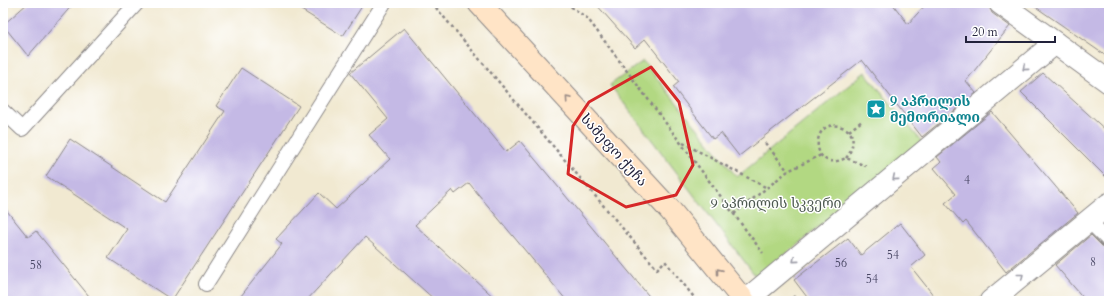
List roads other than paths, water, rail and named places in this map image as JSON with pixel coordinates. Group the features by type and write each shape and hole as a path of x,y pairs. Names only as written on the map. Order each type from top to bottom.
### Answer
{"main road":[{"name":"სამეფო ქუჩა","path":"479,3 670,210 745,301"}],"street":[{"path":"1000,3 1109,82"},
{"path":"745,301 1051,40"},
{"path":"991,301 1109,204"}],"lane":[{"path":"3,111 22,129 137,3"},
{"path":"206,284 384,3"},
{"path":"1090,221 1109,241"}],"place":[{"name":"9 აპრილის მემორიალი","path":"876,109"}],"park label":[{"name":"9 აპრილის სკვერი","path":"776,203"}]}
